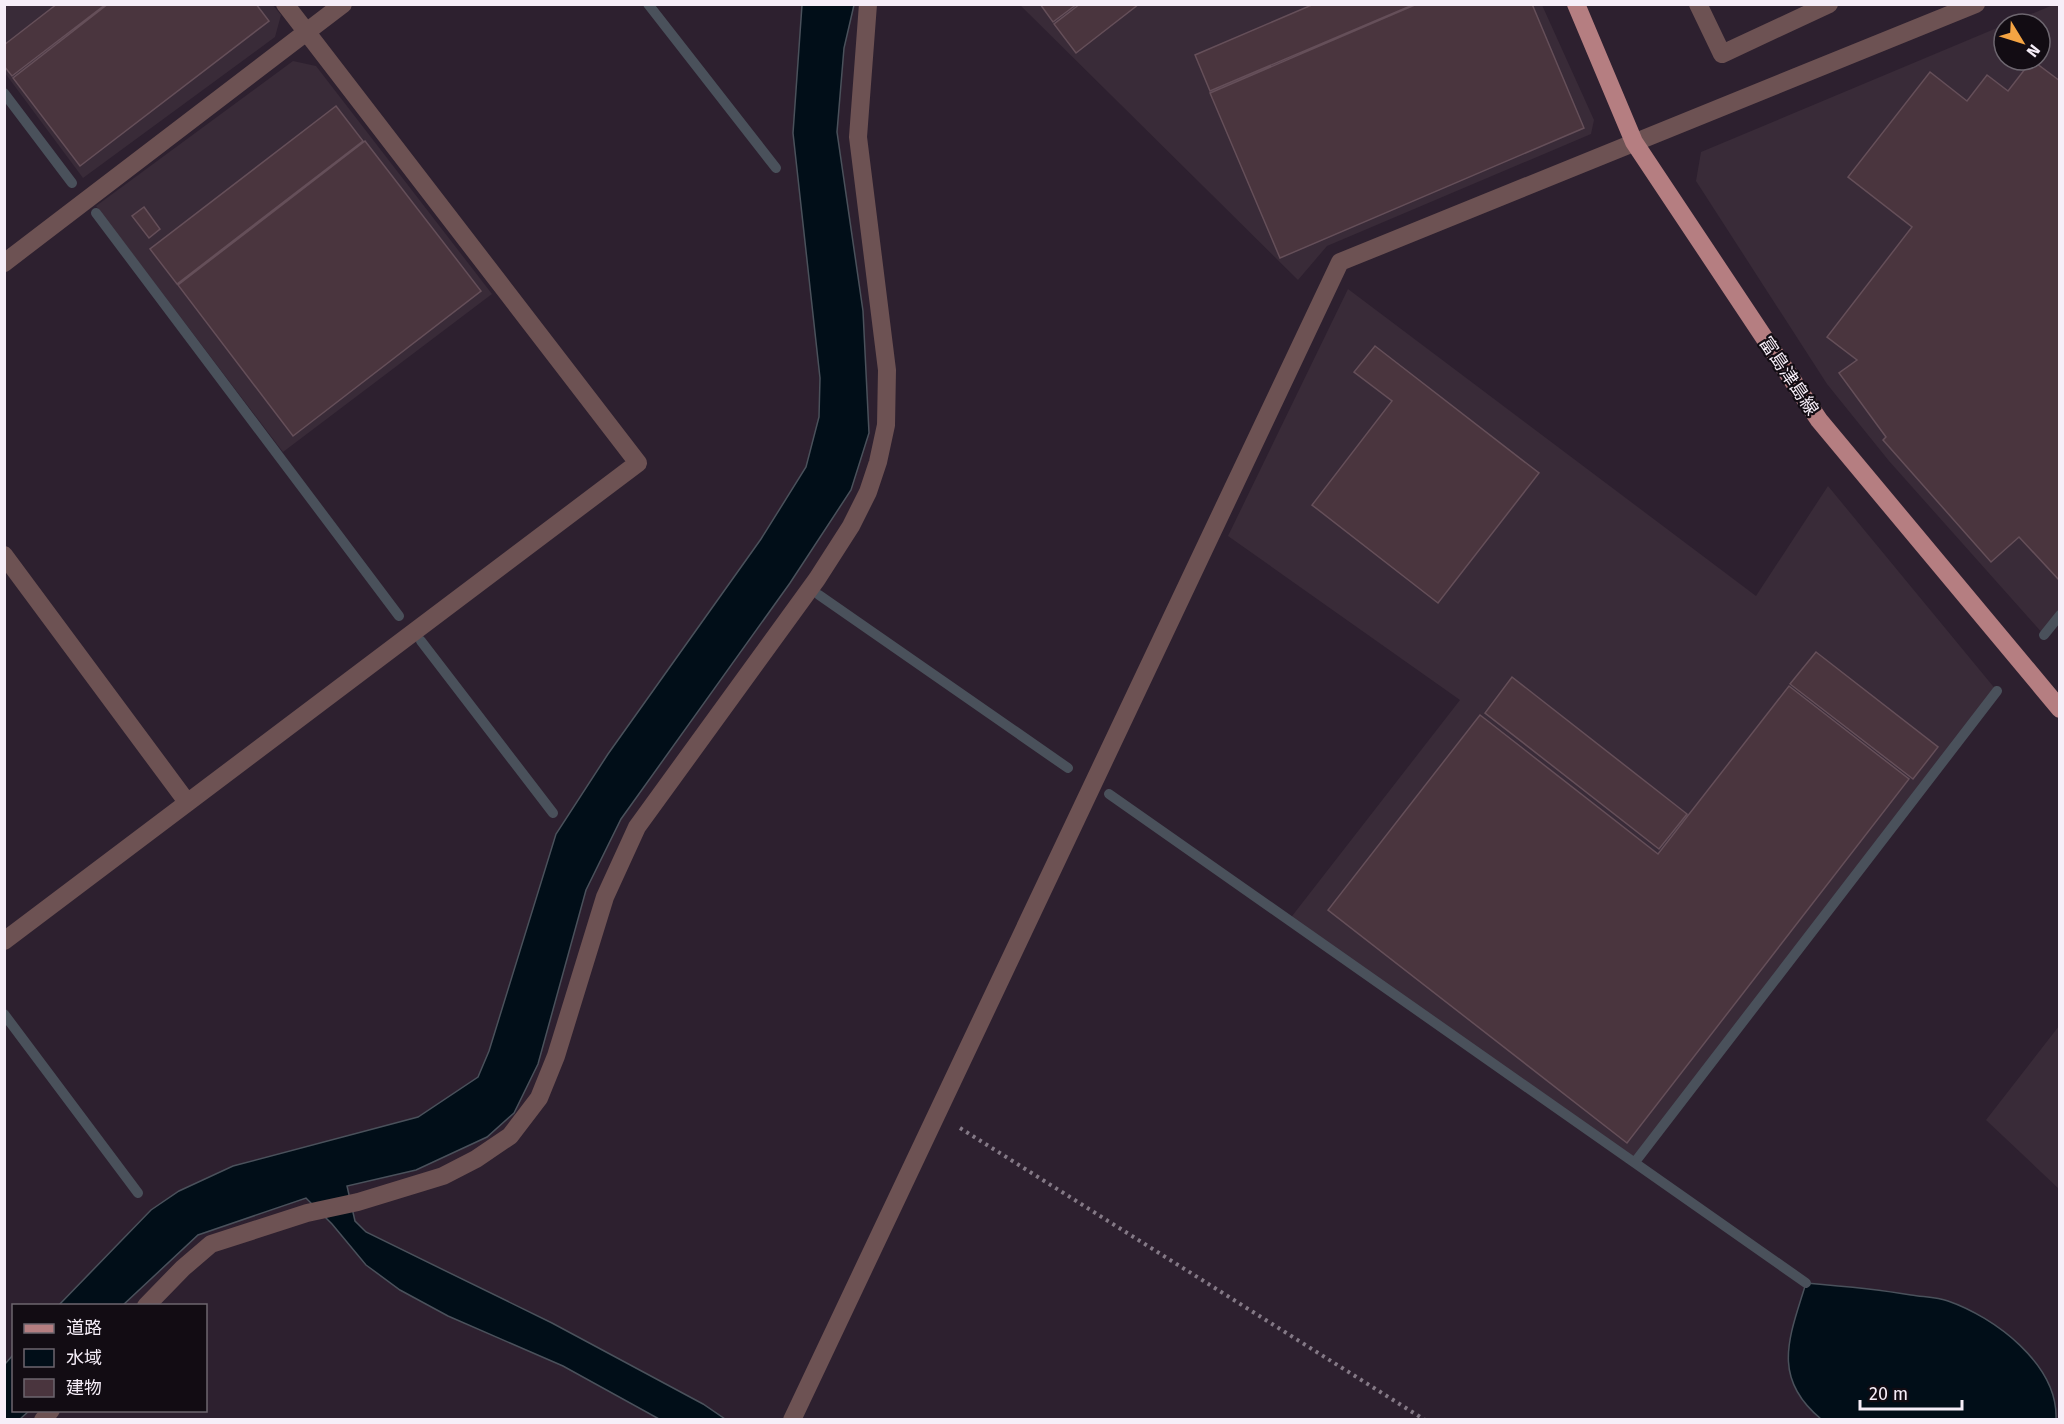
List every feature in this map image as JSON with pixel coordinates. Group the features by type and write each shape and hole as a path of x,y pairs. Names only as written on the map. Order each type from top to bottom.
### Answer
{"main road":[{"name":"富島津島線","path":"1576,4 1634,142 1819,420 2060,709"}],"street":[{"path":"4,941 638,463 285,4"},
{"path":"4,262 343,4"},
{"path":"147,1304 211,1244 307,1213 358,1202 443,1176 476,1159 510,1136 539,1098 556,1056 605,897 637,826 817,579 851,526 868,492 886,425 887,370 858,137 868,4"},
{"path":"1698,4 1722,54 1829,4"},
{"path":"792,1419 939,1114 1340,262 1976,4"},
{"path":"4,555 187,802"}],"path":[{"path":"939,1114 1425,1419"}],"shaded area":[{"path":"272,4 281,15 275,37 83,178 5,73 5,5"},
{"path":"1020,5 1542,5 1594,120 1591,134 1327,246 1298,280"},
{"path":"2059,5 2060,615 2044,635 1889,461 1827,384 1696,181 1701,152 1992,30 1992,72 2052,72 2052,12 2036,12"},
{"path":"293,61 316,66 492,294 283,452 96,206"},
{"path":"1348,289 1756,596 1828,486 1997,691 1635,1162 1289,920 1460,700 1228,536"},
{"path":"2059,1026 2059,1189 1986,1120"}],"water":[{"path":"802,5 854,5 844,48 837,132 863,311 869,433 851,490 790,583 621,819 586,890 538,1064 514,1113 487,1137 416,1170 347,1186 355,1221 366,1232 552,1323 703,1404 725,1419 659,1419 563,1366 448,1316 400,1290 366,1265 332,1224 306,1198 198,1235 124,1304 60,1304 151,1210 179,1191 233,1166 418,1117 478,1077 489,1051 556,834 608,754 761,539 806,467 819,417 820,378 793,133"},
{"path":"1806,1283 1872,1289 1939,1299 1966,1308 1985,1318 2020,1345 2035,1362 2054,1399 2056,1419 1821,1419 1805,1403 1795,1387 1788,1355 1794,1321"},
{"path":"12,1356 12,1412 28,1412 20,1419 5,1419 5,1364"}],"building":[{"path":"57,4 106,4 12,76 4,66 4,45"},
{"path":"108,4 256,4 269,21 80,166 13,78"},
{"path":"1040,4 1077,4 1053,22"},
{"path":"1080,4 1139,4 1076,53 1054,24"},
{"path":"1314,4 1415,4 1210,91 1195,55"},
{"path":"1417,4 1532,4 1584,128 1280,258 1210,93"},
{"path":"1930,72 1967,101 1987,75 2008,91 2023,72 2048,72 2060,81 2060,581 2019,537 1991,562 1883,440 1886,437 1839,373 1857,360 1827,337 1912,227 1848,177"},
{"path":"336,106 363,141 177,284 150,249"},
{"path":"365,141 481,291 293,436 178,285"},
{"path":"144,207 160,229 149,238 132,216"},
{"path":"1375,346 1539,473 1438,603 1312,505 1392,401 1354,372"},
{"path":"1816,652 1938,747 1913,779 1790,684"},
{"path":"1512,677 1687,814 1659,849 1485,713"},
{"path":"1789,686 1909,779 1627,1143 1328,910 1480,715 1658,854"}],"waterway":[{"path":"648,4 776,168"},
{"path":"4,93 72,183"},
{"path":"96,213 399,616"},
{"path":"819,595 1068,768"},
{"path":"2044,635 2060,615"},
{"path":"421,641 553,813"},
{"path":"1635,1162 1997,691"},
{"path":"1109,794 1806,1283"},
{"path":"4,1014 138,1193"}]}
